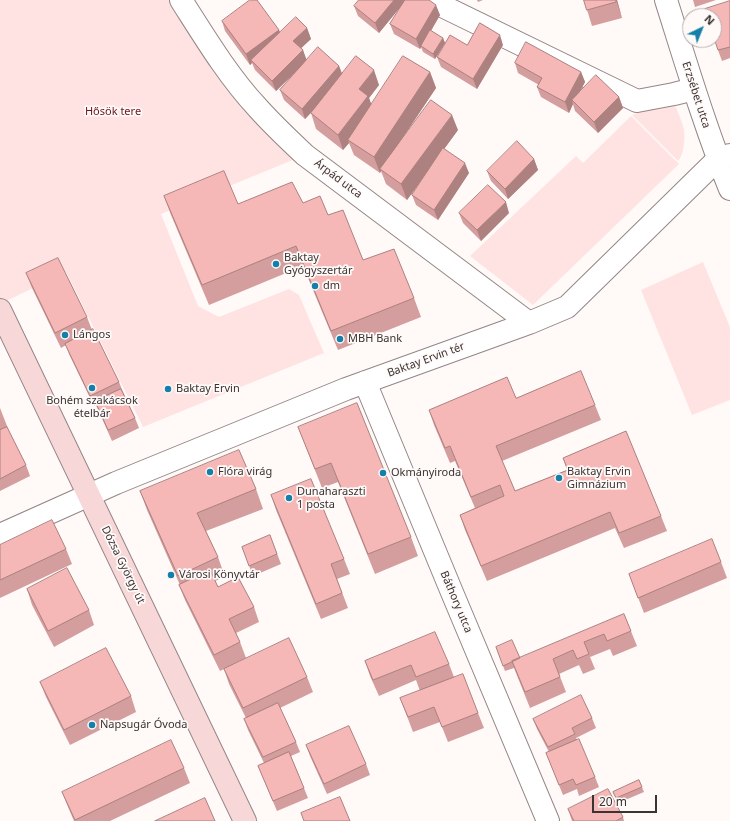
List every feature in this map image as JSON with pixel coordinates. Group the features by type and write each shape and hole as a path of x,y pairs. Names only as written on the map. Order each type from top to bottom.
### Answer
{"main road":[{"name":"Dózsa György út","path":"0,310 245,821"}],"street":[{"name":"Árpád utca","path":"181,0 217,55 256,107 292,143 305,155 529,323"},
{"path":"430,0 637,101 674,94 694,88"},
{"name":"Erzsébet utca","path":"666,0 694,88 724,157 730,189"},
{"name":"Baktay Ervin tér","path":"0,535 116,483 365,382 529,323 567,307 724,157"},
{"name":"Báthory utca","path":"365,382 548,821"}],"green space":[{"name":"Hősök tere","path":"0,0 181,0 305,155 161,214 198,306 219,317 289,289 299,295 324,353 143,427 66,272 0,304"},
{"path":"673,99 684,130 683,151 678,161 632,115"},
{"path":"631,116 679,164 533,305 470,256 576,156 583,163"},
{"path":"703,262 730,327 730,400 692,415 641,290"}],"building":[{"path":"250,0 257,0 279,30 246,54 222,21"},
{"path":"359,0 394,0 375,23 354,6"},
{"path":"405,0 429,0 436,5 416,39 390,24"},
{"path":"584,0 616,0 616,2 587,10"},
{"path":"730,1 730,47 718,50 717,48 722,48 722,8 708,8"},
{"path":"296,17 307,28 293,41 303,50 272,81 251,60"},
{"path":"480,23 500,35 473,79 437,57 450,35 467,45"},
{"path":"430,30 443,38 433,54 421,46"},
{"path":"526,42 581,72 565,102 537,87 542,78 515,63"},
{"path":"318,47 339,66 302,109 280,90"},
{"path":"356,56 374,70 359,89 368,96 338,135 311,113"},
{"path":"403,56 430,72 374,157 348,140"},
{"path":"596,75 619,97 594,122 572,100"},
{"path":"431,100 452,115 401,184 380,169"},
{"path":"517,141 534,159 505,189 487,171"},
{"path":"443,148 465,163 434,210 412,195"},
{"path":"224,171 238,204 292,182 303,203 320,196 328,215 343,210 363,260 394,249 414,298 331,331 296,246 202,285 164,196"},
{"path":"488,185 506,202 477,230 459,213"},
{"path":"58,258 87,317 55,333 26,273"},
{"path":"93,329 119,382 90,396 65,344"},
{"path":"581,371 595,405 496,446 515,491 568,470 563,458 626,431 661,516 619,533 610,512 481,566 460,515 504,496 500,485 471,497 450,446 445,448 429,410 507,377 516,398"},
{"path":"121,389 135,418 108,430 95,401"},
{"path":"357,403 411,537 368,554 331,463 315,469 298,427"},
{"path":"7,427 26,465 0,479 0,430"},
{"path":"239,450 256,489 197,513 218,557 178,576 140,491"},
{"path":"311,479 344,559 331,564 342,593 316,604 271,495"},
{"path":"52,520 66,549 0,580 0,545"},
{"path":"270,535 277,554 249,566 242,547"},
{"path":"712,539 721,562 638,598 629,574"},
{"path":"67,568 89,610 48,631 27,589"},
{"path":"210,570 218,587 238,577 254,607 229,619 240,642 214,655 179,585"},
{"path":"624,614 631,631 607,641 604,634 584,642 589,654 577,659 573,650 553,659 560,677 525,692 512,661"},
{"path":"435,632 449,664 416,677 411,665 373,680 365,661"},
{"path":"289,638 307,677 243,708 224,669"},
{"path":"512,640 520,658 503,666 496,647"},
{"path":"106,648 131,696 64,730 40,682"},
{"path":"463,674 478,713 442,727 434,707 408,717 400,698"},
{"path":"581,695 592,718 572,728 575,734 548,747 533,719"},
{"path":"278,703 296,742 263,757 244,719"},
{"path":"349,726 366,764 324,784 306,745"},
{"path":"579,739 595,777 576,785 573,779 559,785 546,753"},
{"path":"171,740 184,768 75,820 62,792"},
{"path":"289,752 304,788 273,801 258,766"},
{"path":"639,780 642,787 616,798 613,792"},
{"path":"608,789 623,817 616,821 574,821 568,809"},
{"path":"340,797 350,821 304,821 301,813"},
{"path":"205,798 215,821 155,821"}],"place":[{"name":"Baktay Gyógyszertár","path":"276,264"},
{"name":"dm","path":"315,286"},
{"name":"Lángos","path":"65,335"},
{"name":"MBH Bank","path":"340,339"},
{"name":"Bohém szakácsok ételbár","path":"92,388"},
{"name":"Baktay Ervin","path":"168,389"},
{"name":"Flóra virág","path":"210,472"},
{"name":"Okmányiroda","path":"383,473"},
{"name":"Baktay Ervin Gimnázium","path":"559,478"},
{"name":"Dunaharaszti 1 posta","path":"289,498"},
{"name":"Városi Könyvtár","path":"171,575"},
{"name":"Napsugár Óvoda","path":"92,725"}]}
